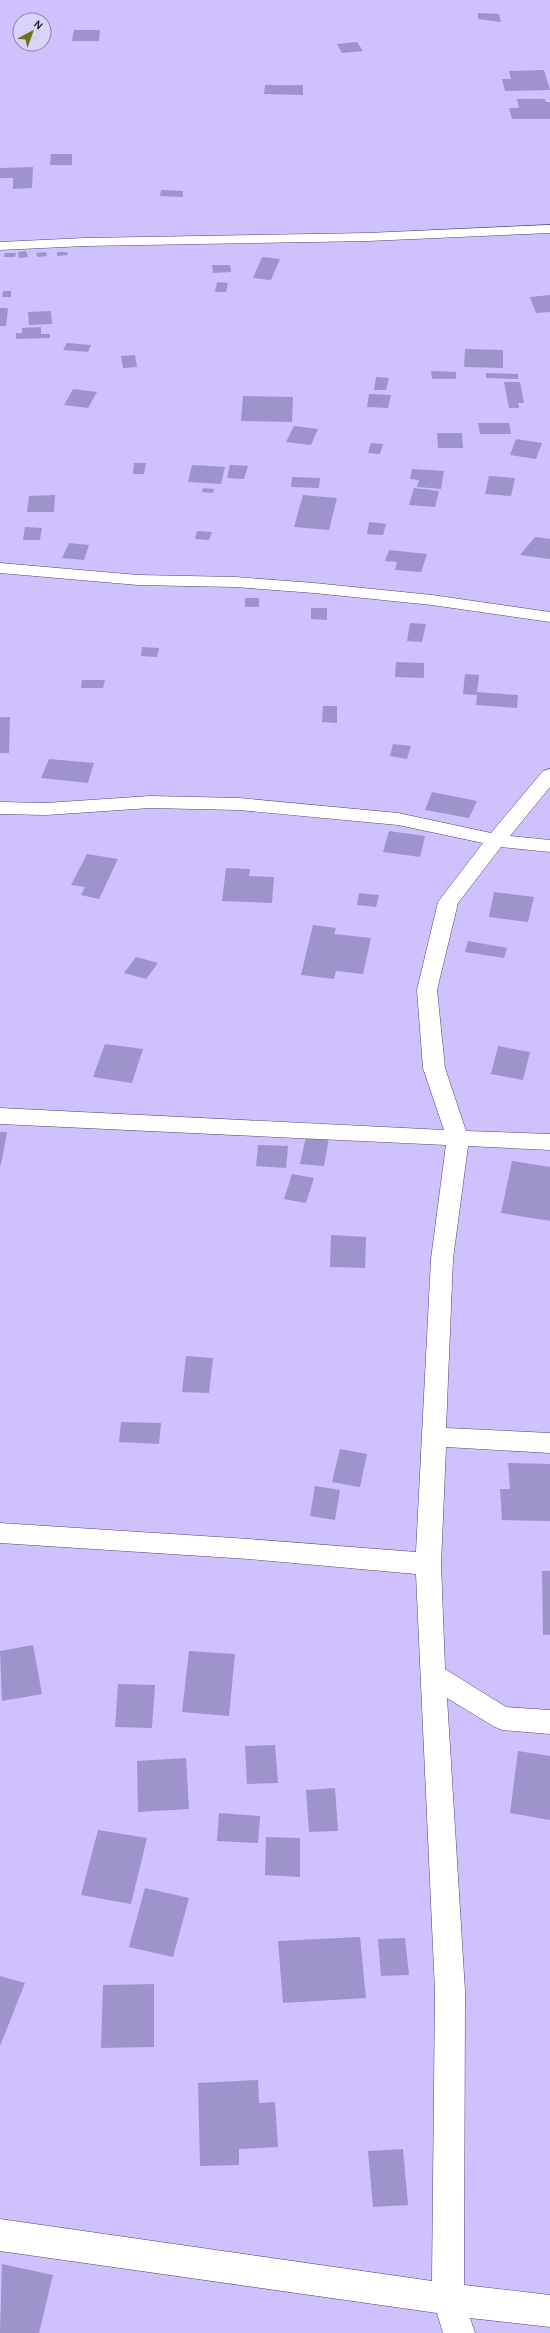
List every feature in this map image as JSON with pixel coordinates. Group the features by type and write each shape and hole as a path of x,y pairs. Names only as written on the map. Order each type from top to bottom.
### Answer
{"street":[{"path":"0,246 124,241 368,237 550,229"},
{"path":"0,568 101,578 184,582 234,582 316,588 415,599 550,617"},
{"path":"458,2333 448,2299 450,1992 432,1675 428,1564 435,1438 442,1259 458,1140 434,1068 427,990 448,902 496,840 550,775"},
{"path":"0,808 46,809 150,802 239,804 398,819 496,840 550,846"},
{"path":"0,1116 62,1121 281,1128 458,1140 550,1142"},
{"path":"435,1438 550,1443"},
{"path":"0,1533 249,1549 428,1564"},
{"path":"432,1675 502,1718 550,1722"},
{"path":"0,2235 448,2299 550,2311"}],"building":[{"path":"478,13 499,14 501,22 478,19"},
{"path":"74,30 100,30 99,41 72,41"},
{"path":"357,42 363,51 342,53 337,44"},
{"path":"544,70 550,90 505,91 502,79 511,79 509,71"},
{"path":"265,85 303,85 303,95 264,94"},
{"path":"517,99 545,99 546,102 550,102 550,119 512,119 509,108 519,108"},
{"path":"51,154 72,154 72,165 50,165"},
{"path":"33,167 32,188 13,189 13,178 0,178 0,168"},
{"path":"161,190 183,191 183,197 160,196"},
{"path":"26,251 28,257 19,258 18,252"},
{"path":"46,252 47,256 38,257 36,253"},
{"path":"57,252 67,252 68,255 57,256"},
{"path":"5,253 16,253 15,257 4,257"},
{"path":"262,257 280,259 271,280 253,278"},
{"path":"212,265 230,265 231,272 213,273"},
{"path":"217,282 228,283 226,292 215,292"},
{"path":"3,291 11,291 11,297 2,297"},
{"path":"550,295 550,312 536,313 530,297"},
{"path":"0,308 8,308 6,326 0,326"},
{"path":"51,311 52,324 29,325 28,312"},
{"path":"41,327 41,334 50,334 50,338 16,339 16,333 22,333 22,328"},
{"path":"67,343 91,345 88,352 63,350"},
{"path":"465,349 503,350 503,368 464,367"},
{"path":"135,355 137,367 123,368 121,356"},
{"path":"431,371 456,372 456,379 432,379"},
{"path":"486,373 518,374 518,379 486,378"},
{"path":"376,377 389,378 386,390 374,390"},
{"path":"504,382 520,382 524,403 518,403 519,408 509,408"},
{"path":"73,389 97,392 88,408 64,405"},
{"path":"369,394 391,395 388,408 367,407"},
{"path":"243,396 293,397 292,422 241,421"},
{"path":"478,423 509,423 511,434 480,434"},
{"path":"294,426 318,429 311,445 286,442"},
{"path":"437,433 462,433 463,448 438,448"},
{"path":"516,439 542,443 536,459 510,455"},
{"path":"371,443 383,444 380,454 368,453"},
{"path":"134,463 146,463 144,474 133,474"},
{"path":"192,465 225,467 221,484 188,482"},
{"path":"230,465 248,466 244,479 227,478"},
{"path":"412,469 444,471 441,489 417,487 419,480 410,479"},
{"path":"489,476 515,478 511,496 485,494"},
{"path":"292,477 320,478 319,488 291,487"},
{"path":"203,488 214,489 213,493 202,492"},
{"path":"414,488 439,491 435,507 409,505"},
{"path":"55,495 54,512 27,512 29,496"},
{"path":"303,495 337,498 329,530 294,527"},
{"path":"369,522 386,524 383,535 367,534"},
{"path":"25,527 42,528 40,540 23,540"},
{"path":"197,531 212,532 209,540 195,539"},
{"path":"535,537 550,539 550,559 520,555"},
{"path":"69,543 89,545 84,560 62,558"},
{"path":"389,550 427,554 421,572 395,570 397,562 385,561"},
{"path":"245,598 259,598 259,607 245,607"},
{"path":"311,608 327,608 327,620 311,619"},
{"path":"410,623 426,624 422,642 407,641"},
{"path":"142,647 159,648 157,657 141,656"},
{"path":"396,662 424,663 424,678 395,677"},
{"path":"465,674 479,675 477,692 518,695 517,708 476,705 477,695 463,694"},
{"path":"82,680 105,680 103,688 81,688"},
{"path":"323,706 337,706 337,723 322,722"},
{"path":"0,717 10,717 9,753 0,753"},
{"path":"393,744 411,746 407,759 390,756"},
{"path":"49,759 94,763 88,783 41,778"},
{"path":"432,792 477,801 469,818 425,810"},
{"path":"389,831 425,836 420,857 383,852"},
{"path":"87,854 118,859 99,899 81,895 85,887 71,885"},
{"path":"226,868 250,869 249,876 274,877 272,903 222,901"},
{"path":"494,892 534,897 528,922 489,917"},
{"path":"359,893 379,895 376,907 357,905"},
{"path":"313,925 336,928 334,934 371,938 363,974 336,971 334,979 301,975"},
{"path":"468,941 507,948 504,958 465,952"},
{"path":"136,957 158,963 146,979 124,973"},
{"path":"105,1044 143,1049 132,1083 93,1077"},
{"path":"498,1046 530,1052 523,1080 491,1074"},
{"path":"0,1132 7,1132 1,1165 0,1165"},
{"path":"306,1136 329,1138 324,1166 300,1164"},
{"path":"258,1145 288,1146 286,1168 256,1166"},
{"path":"512,1161 550,1167 550,1221 501,1213"},
{"path":"292,1174 314,1178 306,1203 284,1199"},
{"path":"331,1235 366,1237 365,1268 330,1267"},
{"path":"186,1356 213,1358 209,1393 182,1392"},
{"path":"121,1422 161,1423 159,1444 119,1442"},
{"path":"340,1449 367,1454 360,1487 332,1482"},
{"path":"508,1463 550,1464 550,1521 502,1520 500,1489 510,1489"},
{"path":"315,1486 340,1490 335,1520 310,1516"},
{"path":"542,1571 550,1571 550,1635 543,1635"},
{"path":"33,1645 42,1694 2,1701 0,1651"},
{"path":"189,1651 235,1654 229,1716 182,1712"},
{"path":"118,1684 155,1685 152,1728 115,1727"},
{"path":"275,1745 278,1783 247,1784 245,1746"},
{"path":"518,1751 550,1756 550,1820 510,1813"},
{"path":"186,1758 189,1809 138,1812 137,1761"},
{"path":"335,1788 338,1831 309,1832 306,1790"},
{"path":"219,1813 260,1816 258,1843 217,1841"},
{"path":"98,1830 147,1838 131,1904 81,1895"},
{"path":"266,1837 300,1838 300,1877 265,1875"},
{"path":"145,1888 189,1898 173,1957 129,1947"},
{"path":"360,1937 366,1998 283,2003 278,1941"},
{"path":"405,1938 409,1975 381,1976 378,1939"},
{"path":"0,1976 25,1983 0,2046"},
{"path":"154,1984 154,2047 101,2048 103,1985"},
{"path":"258,2080 259,2103 275,2102 278,2147 239,2149 239,2165 200,2166 198,2083"},
{"path":"403,2149 408,2205 373,2207 368,2151"},
{"path":"2,2264 53,2275 39,2333 0,2333"}]}
